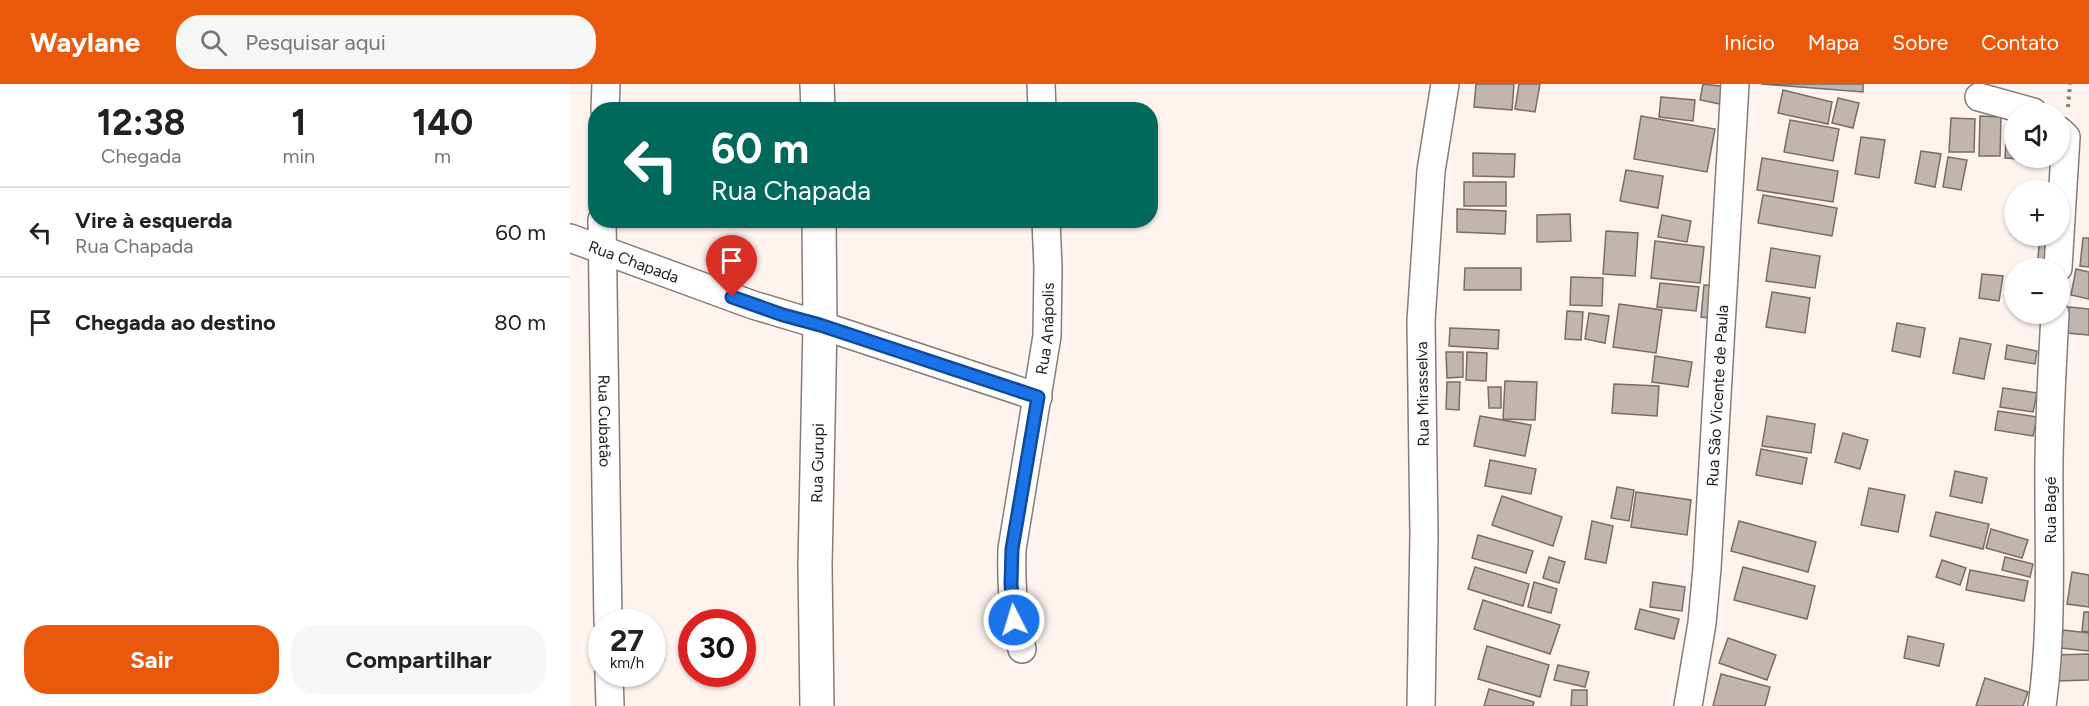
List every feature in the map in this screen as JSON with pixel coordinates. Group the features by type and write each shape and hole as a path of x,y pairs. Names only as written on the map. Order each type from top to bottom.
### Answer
{"street":[{"path":"605,102 606,84"},
{"path":"817,84 818,102"},
{"path":"1041,84 1042,102"},
{"name":"Rua Mirasselva","path":"1420,706 1424,545 1421,321 1431,171 1445,84"},
{"name":"Rua São Vicente de Paula","path":"1689,706 1702,623 1707,567 1735,84"},
{"path":"1979,97 2004,104"},
{"path":"2059,258 2064,168"},
{"name":"Rua Cubatão","path":"602,228 608,609"},
{"name":"Rua Gurupi","path":"817,706 815,566 820,325 819,228"},
{"name":"Rua Anápolis","path":"1022,650 1014,620 1011,584 1012,549 1047,336 1046,228"},
{"name":"Rua Chapada","path":"570,238 753,305 1038,397"},
{"name":"Rua Bagé","path":"2042,706 2051,600 2050,398 2054,324"},
{"path":"609,687 610,706"}],"building":[{"path":"1476,84 1514,84 1512,110 1474,107"},
{"path":"1519,84 1540,84 1535,112 1515,109"},
{"path":"1703,84 1729,87 1725,105 1700,100"},
{"path":"1761,84 1863,84 1863,92"},
{"path":"1783,90 1832,102 1828,124 1778,113"},
{"path":"1661,97 1695,100 1693,121 1659,117"},
{"path":"1838,98 1859,103 1853,128 1832,123"},
{"path":"1641,116 1715,129 1707,172 1634,159"},
{"path":"1980,116 2001,117 2000,156 1979,156"},
{"path":"1951,118 1975,119 1974,152 1949,152"},
{"path":"1790,120 1839,129 1833,161 1784,152"},
{"path":"1861,137 1885,140 1879,178 1855,174"},
{"path":"1921,151 1941,154 1935,187 1915,183"},
{"path":"1473,153 1515,154 1514,177 1473,176"},
{"path":"1948,157 1967,160 1961,190 1943,187"},
{"path":"1762,158 1838,171 1833,202 1757,190"},
{"path":"1626,170 1663,176 1658,208 1620,201"},
{"path":"1464,182 1506,182 1506,206 1464,206"},
{"path":"1763,195 1837,208 1832,236 1758,223"},
{"path":"1457,209 1506,211 1505,234 1457,232"},
{"path":"1570,214 1571,241 1537,242 1537,215"},
{"path":"1662,215 1691,221 1687,242 1658,237"},
{"path":"1606,231 1638,233 1635,276 1603,274"},
{"path":"2083,238 2089,238 2089,267 2080,266"},
{"path":"1655,241 1704,247 1700,283 1651,278"},
{"path":"2039,246 2057,246 2056,258 2038,258"},
{"path":"1771,248 1820,256 1815,288 1766,281"},
{"path":"1465,268 1521,268 1521,290 1464,290"},
{"path":"2076,269 2089,272 2089,299 2071,295"},
{"path":"1982,274 2003,276 1999,301 1979,298"},
{"path":"1571,277 1603,278 1602,306 1570,305"},
{"path":"1660,283 1699,287 1696,311 1657,307"},
{"path":"1704,285 1721,286 1718,319 1701,317"},
{"path":"1772,292 1810,298 1805,333 1766,327"},
{"path":"1619,304 1662,310 1656,353 1613,347"},
{"path":"2070,307 2089,309 2089,335 2066,333 2067,324 2070,324"},
{"path":"1567,311 1583,312 1581,340 1565,339"},
{"path":"1589,313 1609,316 1605,343 1585,339"},
{"path":"1897,323 1925,328 1920,357 1892,351"},
{"path":"1450,328 1499,330 1498,349 1449,346"},
{"path":"1960,338 1991,344 1984,379 1953,373"},
{"path":"2007,345 2037,351 2035,364 2005,359"},
{"path":"1446,352 1463,352 1463,377 1447,378"},
{"path":"1467,352 1487,353 1486,381 1466,380"},
{"path":"1655,356 1692,362 1688,387 1652,382"},
{"path":"1505,381 1537,382 1535,420 1503,419"},
{"path":"1447,382 1460,382 1459,410 1446,409"},
{"path":"1614,384 1659,386 1657,416 1612,413"},
{"path":"1488,387 1501,387 1501,408 1489,408"},
{"path":"2003,388 2037,393 2033,412 2000,407"},
{"path":"1998,411 2037,417 2033,436 1995,430"},
{"path":"1480,416 1531,425 1525,456 1474,446"},
{"path":"1767,416 1815,424 1811,453 1762,446"},
{"path":"1843,433 1868,440 1860,469 1835,462"},
{"path":"1761,449 1807,458 1802,484 1756,475"},
{"path":"1490,460 1536,469 1531,494 1485,486"},
{"path":"1955,471 1987,478 1982,503 1950,496"},
{"path":"1617,487 1634,490 1629,521 1611,518"},
{"path":"1869,488 1905,495 1898,532 1861,525"},
{"path":"1636,492 1691,500 1687,535 1631,527"},
{"path":"1502,496 1562,517 1553,546 1492,525"},
{"path":"1936,512 1989,524 1983,549 1930,536"},
{"path":"1592,521 1613,526 1606,563 1585,559"},
{"path":"1739,521 1816,542 1808,572 1731,551"},
{"path":"1991,529 2028,540 2022,558 1986,548"},
{"path":"1478,535 1533,551 1526,573 1472,558"},
{"path":"1549,557 1565,562 1559,583 1543,578"},
{"path":"2005,557 2033,564 2030,577 2002,570"},
{"path":"1942,560 1966,568 1960,585 1936,577"},
{"path":"1475,567 1529,584 1523,606 1468,589"},
{"path":"1743,567 1815,586 1807,619 1734,600"},
{"path":"1970,570 2028,581 2024,601 1966,590"},
{"path":"2072,572 2089,575 2089,607 2067,604"},
{"path":"1534,582 1557,589 1551,613 1528,607"},
{"path":"1653,582 1685,587 1682,611 1650,607"},
{"path":"1483,600 1560,625 1550,654 1474,629"},
{"path":"1640,609 1679,619 1674,639 1635,629"},
{"path":"2084,612 2089,612 2089,632 2082,631"},
{"path":"2063,630 2089,633 2089,651 2061,648"},
{"path":"1908,636 1944,644 1939,666 1904,658"},
{"path":"1728,638 1776,655 1767,680 1719,663"},
{"path":"1487,646 1549,665 1540,697 1478,679"},
{"path":"2089,654 2089,680 2056,681 2055,655"},
{"path":"1558,665 1589,672 1585,687 1554,680"},
{"path":"1721,674 1770,687 1765,706 1713,706"},
{"path":"1985,678 2028,692 2023,706 1976,706"},
{"path":"1489,689 1534,702 1533,706 1484,706"},
{"path":"1572,690 1587,690 1587,706 1571,706"}],"route":[{"path":"732,297 1038,397 1012,549 1011,584 1014,620"}]}
